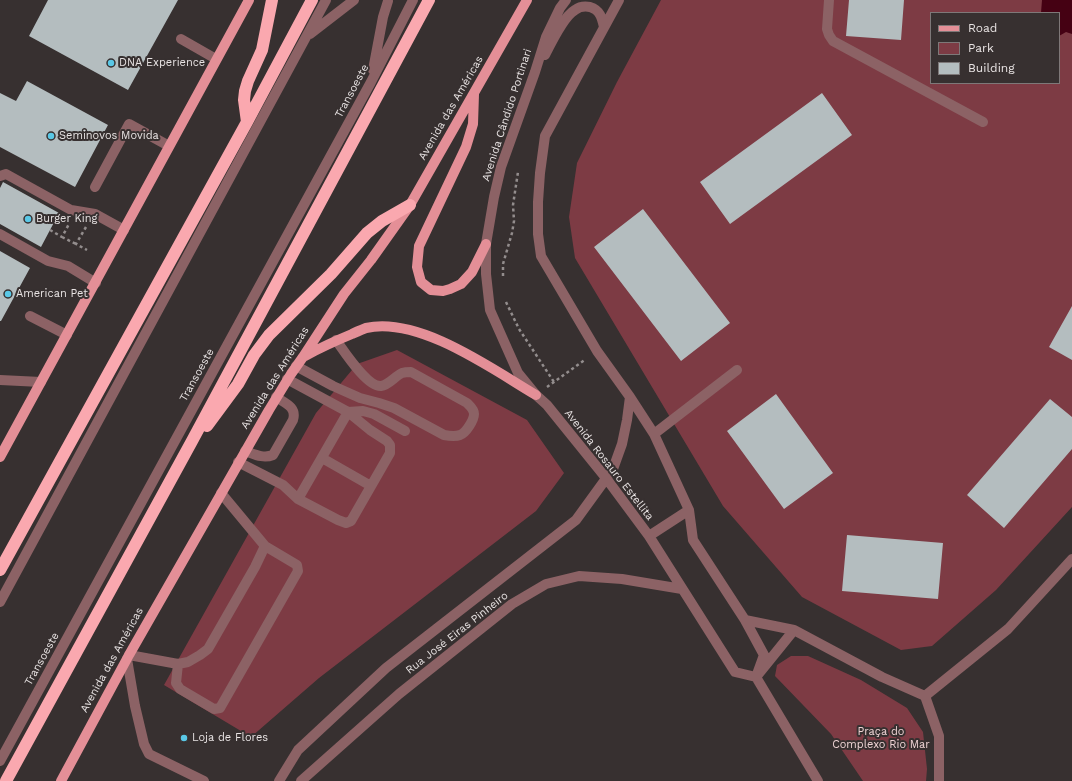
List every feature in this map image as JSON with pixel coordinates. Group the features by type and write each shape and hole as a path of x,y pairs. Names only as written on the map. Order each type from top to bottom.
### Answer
{"highway":[{"path":"247,122 244,100 245,91 262,50 272,0"},
{"path":"0,570 247,122 312,0"},
{"path":"6,781 192,441 429,0"},
{"path":"192,441 208,425 238,384 254,355 269,335 331,274 367,233 382,221 410,204"}],"main road":[{"path":"0,457 249,0"},
{"name":"Avenida das Américas","path":"61,781 128,657 276,397 344,294 371,260 410,204 527,0"},
{"path":"474,92 473,124 466,147 418,246 417,267 421,282 431,290 443,291 461,284 472,272 486,244"},
{"path":"303,357 336,340 366,328 382,326 398,328 424,334 458,348 536,395"}],"street":[{"path":"0,602 326,0"},
{"path":"306,36 354,0"},
{"name":"Transoeste","path":"0,761 370,82 413,0"},
{"name":"Avenida Cândido Portinari","path":"486,244 501,167 546,37 560,8 566,0"},
{"path":"619,0 545,136 538,202 538,234 541,256 597,351 654,434 689,510 693,540 745,620 764,655 756,677"},
{"path":"830,0 827,29 833,41 983,122"},
{"path":"370,82 383,17 388,1"},
{"path":"535,72 565,20 574,10 584,7 591,7 602,16 604,27"},
{"path":"181,39 216,59"},
{"path":"95,187 129,124 170,146"},
{"path":"0,176 6,174 72,210 95,214 124,230"},
{"path":"0,234 48,261 68,266 96,282"},
{"name":"Avenida Rosauro Estellita","path":"486,244 486,274 490,310 518,372 536,395 547,405 606,478 649,536 735,672 756,677"},
{"path":"30,316 67,335"},
{"path":"296,366 333,386 360,398 394,408 444,435 460,435 467,431 474,414 472,408 467,403 411,372 403,372 381,386 375,384 359,371 336,340"},
{"path":"654,434 737,370"},
{"path":"238,462 283,485 298,499 346,523 350,521 371,486 390,453 390,445 387,440 370,430 348,412 287,379"},
{"path":"0,380 41,382"},
{"path":"245,451 263,457 273,455 294,415 291,407 276,397"},
{"path":"279,781 298,750 386,668 576,520 613,469 622,444 630,397"},
{"path":"348,412 363,411 374,414 405,431"},
{"path":"298,499 348,412"},
{"path":"322,458 371,486"},
{"path":"178,664 176,683 180,689 214,709 220,708 298,571 297,565 265,546 221,493"},
{"path":"649,536 689,510"},
{"path":"204,781 149,754 144,744 135,706 128,657 178,664 188,662 208,649 255,567 265,546"},
{"path":"925,696 1008,629 1072,559"},
{"name":"Rua José Eiras Pinheiro","path":"301,781 399,694 512,604 546,584 579,576 622,579 682,589"},
{"path":"745,620 794,630 882,677 925,696 939,736 939,781"},
{"path":"756,677 794,630"},
{"path":"756,677 818,781"}],"path":[{"path":"501,167 518,172 540,173"},
{"path":"503,283 503,264 514,221 513,205 518,172"},
{"path":"62,237 72,220"},
{"path":"76,244 86,227"},
{"path":"50,230 87,250"},
{"path":"504,297 519,329 554,382"},
{"path":"536,395 597,351"}],"green space":[{"path":"661,0 1072,0 1072,507 996,590 932,646 901,650 802,597 723,506 575,258 569,217 577,163 617,82"},
{"path":"397,350 527,420 564,473 536,511 319,678 251,737 164,685 316,413 357,364"},
{"name":"Praça do Complexo Rio Mar","path":"791,656 808,656 861,680 907,708 923,732 927,769 926,781 863,781 831,734 775,676 777,665"}],"shaded area":[{"path":"1042,0 1072,0 1072,34 1066,32 1060,35 1060,12 1041,12"}],"building":[{"name":"DNA Experience","path":"48,0 178,0 128,90 29,36"},
{"path":"849,0 904,0 901,40 846,36"},
{"name":"Seminovos Movida","path":"27,81 108,125 75,187 0,147 0,93 16,101"},
{"path":"822,93 852,135 730,224 700,182"},
{"name":"Burger King","path":"3,182 59,213 41,247 0,224 0,188"},
{"path":"643,209 730,323 681,361 594,247"},
{"name":"American Pet","path":"0,251 30,268 1,321 0,321"},
{"path":"1072,306 1072,360 1049,347"},
{"path":"776,394 833,473 784,509 727,431"},
{"path":"1050,399 1072,417 1072,449 1004,528 967,495"},
{"path":"847,535 943,543 938,599 842,591"}],"place":[{"name":"DNA Experience","path":"111,63"},
{"name":"Seminovos Movida","path":"51,136"},
{"name":"Burger King","path":"28,219"},
{"name":"American Pet","path":"8,294"},
{"name":"Loja de Flores","path":"184,738"}]}
